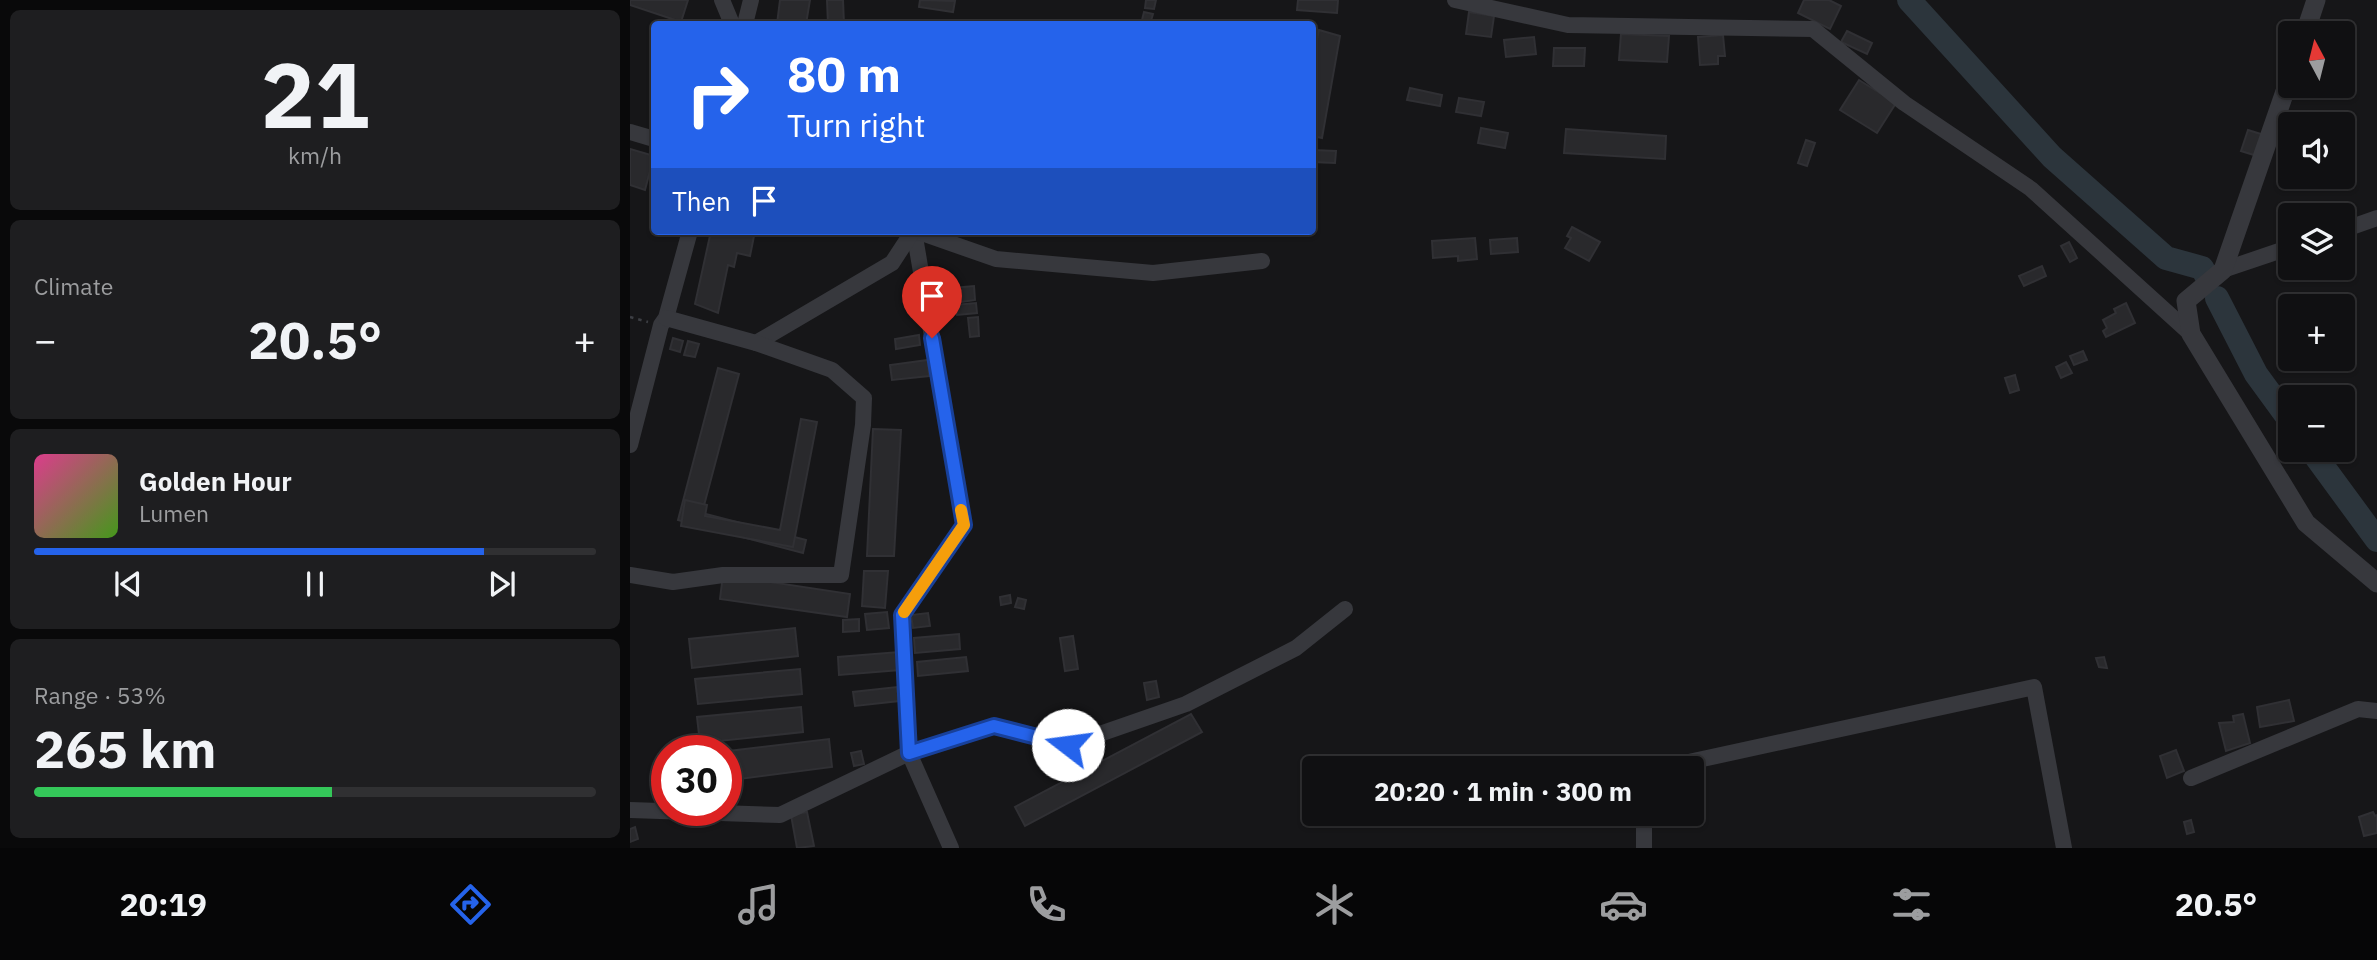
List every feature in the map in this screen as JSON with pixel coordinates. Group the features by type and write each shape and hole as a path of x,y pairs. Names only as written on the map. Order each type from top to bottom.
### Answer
{"street":[{"path":"722,0 731,21"},
{"path":"746,21 751,0"},
{"path":"1455,0 1568,25 1812,29 1903,103 2031,189 2190,334 2306,523 2377,583"},
{"path":"2309,21 2316,0"},
{"path":"2223,270 2283,98"},
{"path":"630,132 651,138"},
{"path":"2355,226 2377,218"},
{"path":"630,445 689,235"},
{"path":"756,343 892,262 911,235"},
{"path":"915,235 964,525 902,615 909,753 951,848"},
{"path":"926,235 996,259 1127,271 1153,273 1262,261"},
{"path":"2190,334 2186,300 2223,270 2278,251"},
{"path":"630,575 674,582 723,575 841,575 863,425 864,398 832,370 756,343 664,322"},
{"path":"630,810 780,815 909,753 994,726 1068,745 1185,704 1296,648 1345,609"},
{"path":"1704,759 2034,687 2064,848"},
{"path":"2192,778 2358,709 2377,710"},
{"path":"1644,826 1644,848"}],"path":[{"path":"630,317 664,322"}],"building":[{"path":"630,0 688,0 681,21 630,5"},
{"path":"780,0 810,0 806,21 777,21"},
{"path":"827,0 843,0 844,21 828,21"},
{"path":"920,0 955,1 953,12 919,7"},
{"path":"1146,0 1156,0 1154,9 1145,8"},
{"path":"1298,0 1338,0 1337,13 1297,10"},
{"path":"1804,0 1829,0 1841,6 1830,29 1798,13"},
{"path":"1144,12 1153,14 1151,21 1142,21"},
{"path":"1469,12 1494,16 1491,37 1466,34"},
{"path":"1319,30 1340,36 1322,138 1316,137 1316,44"},
{"path":"1847,31 1872,43 1867,54 1841,42"},
{"path":"1621,34 1669,36 1667,62 1619,60"},
{"path":"1723,35 1725,56 1718,56 1718,64 1700,65 1698,37"},
{"path":"1534,37 1536,54 1506,57 1504,40"},
{"path":"1554,48 1585,48 1584,66 1553,66"},
{"path":"1859,80 1896,103 1877,133 1840,110"},
{"path":"1410,88 1442,95 1440,106 1407,100"},
{"path":"1459,98 1484,102 1481,116 1456,112"},
{"path":"1481,128 1508,133 1505,148 1478,143"},
{"path":"1566,129 1666,136 1665,159 1564,153"},
{"path":"2248,130 2264,135 2257,156 2241,151"},
{"path":"1806,140 1815,143 1807,166 1798,163"},
{"path":"630,149 651,155 645,190 630,185"},
{"path":"1316,150 1336,151 1335,163 1316,162"},
{"path":"1572,227 1600,242 1589,261 1565,248 1571,238 1567,236"},
{"path":"710,235 754,235 750,256 737,253 734,267 728,265 718,313 695,304"},
{"path":"1475,238 1477,259 1458,261 1458,256 1433,258 1432,241"},
{"path":"1517,238 1518,252 1491,254 1490,240"},
{"path":"2069,242 2077,258 2070,262 2061,246"},
{"path":"2042,266 2046,276 2024,286 2019,276"},
{"path":"974,286 975,300 954,303 952,288"},
{"path":"976,303 977,313 957,315 955,305"},
{"path":"2126,303 2135,323 2106,337 2103,331 2107,328 2103,320 2116,313 2114,309"},
{"path":"978,317 979,336 970,337 968,318"},
{"path":"919,335 920,345 896,349 895,339"},
{"path":"673,338 683,341 680,352 670,349"},
{"path":"688,341 699,344 695,357 684,355"},
{"path":"2083,351 2087,360 2074,365 2070,356"},
{"path":"928,360 929,376 892,380 890,365"},
{"path":"2066,362 2072,373 2061,378 2056,367"},
{"path":"718,368 739,374 702,513 806,540 803,553 678,520"},
{"path":"2015,375 2019,390 2010,393 2005,378"},
{"path":"801,419 817,422 793,547 681,526 685,500 707,505 705,516 780,530"},
{"path":"873,429 901,430 894,556 867,556"},
{"path":"864,571 888,571 885,608 862,606"},
{"path":"723,575 850,594 847,617 720,599"},
{"path":"1010,595 1011,603 1001,605 1000,597"},
{"path":"1018,598 1026,600 1024,609 1015,607"},
{"path":"887,612 889,628 867,630 865,614"},
{"path":"928,613 930,626 913,628 911,615"},
{"path":"859,619 859,631 843,632 843,620"},
{"path":"795,628 798,656 692,668 689,639"},
{"path":"959,634 960,649 915,653 914,638"},
{"path":"1073,636 1078,669 1065,671 1060,638"},
{"path":"899,652 900,670 839,675 838,657"},
{"path":"966,657 968,671 918,676 917,662"},
{"path":"2104,657 2107,668 2099,667 2096,658"},
{"path":"800,669 802,694 698,704 695,679"},
{"path":"1156,681 1159,697 1147,700 1144,683"},
{"path":"897,687 899,701 855,706 853,692"},
{"path":"2289,700 2294,721 2260,727 2257,707"},
{"path":"801,707 803,732 742,739 742,735 699,735 697,717"},
{"path":"1191,714 1202,732 1025,826 1015,807"},
{"path":"2243,714 2250,743 2226,751 2219,723 2234,722 2233,716"},
{"path":"829,739 832,767 742,779 742,749"},
{"path":"2176,750 2184,771 2167,778 2160,756"},
{"path":"861,751 864,764 854,766 851,753"},
{"path":"807,812 814,846 797,848 791,815"},
{"path":"2373,812 2377,815 2377,833 2364,836 2359,817"},
{"path":"2191,820 2194,832 2187,834 2184,822"},
{"path":"635,827 638,839 630,842 630,829"}],"waterway":[{"path":"1909,0 2052,157 2166,258 2202,268 2206,275"},
{"path":"2217,298 2256,374 2278,404"},
{"path":"2320,462 2377,540"}],"slow traffic":[{"path":"904,612 964,525 961,510"}],"route":[{"path":"932,338 964,525 902,615 909,753 994,726 1068,745"}]}
